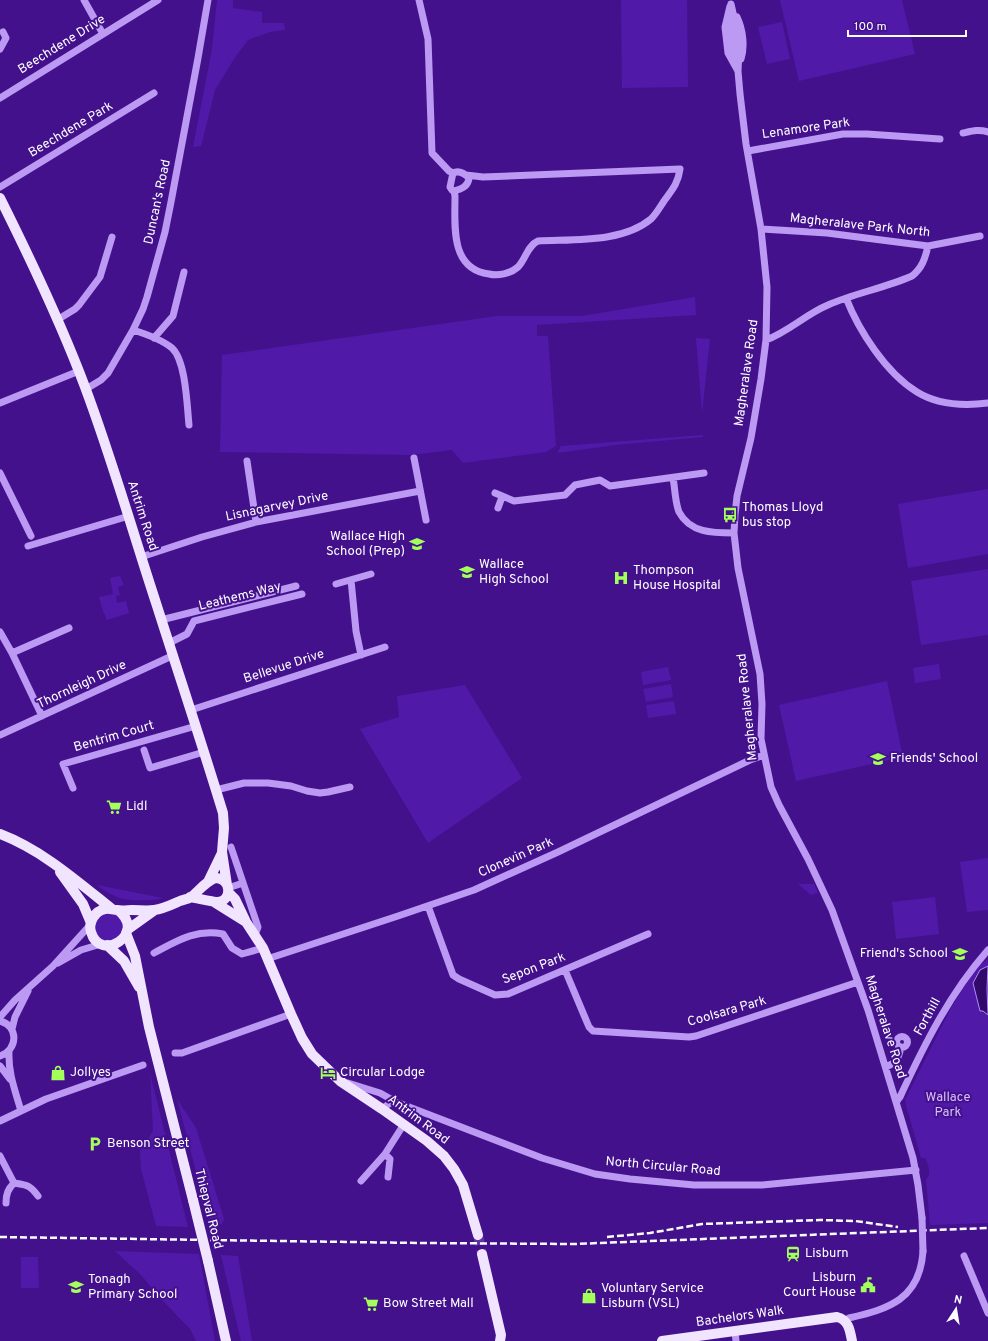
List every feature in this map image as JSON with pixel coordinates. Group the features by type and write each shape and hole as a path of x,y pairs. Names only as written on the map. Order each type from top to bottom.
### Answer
{"main road":[{"name":"Antrim Road","path":"0,198 25,249 79,371 129,516 223,813 228,888 246,922 263,948 302,1038 312,1054 340,1081 404,1124 444,1156 454,1169 465,1189 478,1235"},
{"path":"0,834 28,846 115,909 126,919 127,931"},
{"name":"Antrim Road","path":"207,883 226,850"},
{"path":"52,863 83,904 91,923 92,935 104,944 118,943 122,940 127,931 155,910 190,898 201,887 214,878 222,879 228,888 224,899 221,901 190,898"},
{"path":"207,883 205,892 212,901"},
{"name":"Antrim Road","path":"212,901 246,922"},
{"path":"91,923 100,910 155,910"},
{"name":"Thiepval Road","path":"127,931 135,956 149,1027 208,1261 226,1341"},
{"name":"Thiepval Road","path":"104,944 124,961 141,990"},
{"path":"482,1254 502,1339"},
{"name":"Bachelors Walk","path":"662,1341 735,1336 828,1317 837,1317 845,1321"},
{"path":"845,1321 848,1324 852,1341"}],"street":[{"path":"84,0 103,34"},
{"name":"Beechdene Drive","path":"0,98 158,0"},
{"name":"Duncan's Road","path":"86,389 101,380 108,373 133,330 143,309 165,232 208,0"},
{"path":"419,0 428,39 432,153 449,171 453,173 459,172 466,175 483,177 680,169 679,180 652,218 639,227 625,234 601,238 538,241 532,244 518,267 498,275 473,270 465,263 455,236 454,191 450,187 453,173"},
{"name":"Magheralave Road","path":"738,71 744,51 741,26 730,4 725,28 728,52 738,71 748,151 761,229 767,287 766,340 759,396 737,496 734,533 738,568 760,674 762,704 761,739 773,793 808,859 832,910 858,982 897,1101 916,1170 922,1218 922,1262 915,1282 902,1299 886,1308 849,1318 845,1321"},
{"path":"0,49 6,38 3,32"},
{"name":"Beechdene Park","path":"0,187 154,93"},
{"path":"963,133 974,130 988,132"},
{"name":"Lenamore Park","path":"748,151 843,134 867,134 940,139"},
{"path":"454,191 466,186 469,178 466,175"},
{"name":"Magheralave Park North","path":"761,229 821,233 928,246 980,236"},
{"path":"57,320 79,305 100,277 112,237"},
{"path":"766,340 820,309 846,298 901,281 912,276 919,270 924,262 928,246"},
{"path":"154,338 173,316 184,272"},
{"path":"846,298 857,321 874,350 904,382 917,392 931,399 959,405 988,403"},
{"path":"133,330 154,338 172,349 183,368 189,425"},
{"path":"0,404 79,371"},
{"path":"414,458 426,520"},
{"path":"248,461 256,522"},
{"path":"0,473 31,536"},
{"path":"498,508 499,495 514,501 565,495 575,485 600,480 610,486 704,473"},
{"path":"673,478 679,511 686,522 694,528 714,533 734,533"},
{"path":"0,494 8,490"},
{"name":"Lisnagarvey Drive","path":"141,557 202,537 256,522 420,491"},
{"path":"28,546 129,516"},
{"path":"336,584 371,574"},
{"path":"351,580 356,631 361,655"},
{"path":"161,620 296,586"},
{"name":"Leathems Way","path":"169,643 187,634 194,621 302,594"},
{"path":"12,653 68,628"},
{"path":"0,632 12,653 42,716"},
{"name":"Bellevue Drive","path":"191,710 385,647"},
{"name":"Thornleigh Drive","path":"0,735 174,655"},
{"name":"Bentrim Court","path":"73,788 63,764 196,726"},
{"name":"Bentrim Court","path":"144,750 150,768 204,752"},
{"name":"Clonevin Park","path":"267,959 474,890 558,852 750,760 764,755"},
{"path":"216,790 244,783 268,783 290,786 307,791 320,792 335,791 350,787"},
{"path":"226,850 243,883 258,927 255,935"},
{"path":"228,888 243,883"},
{"name":"Sepon Park","path":"428,906 453,975 495,995 508,994 648,934"},
{"path":"0,1017 31,985 53,966 91,923"},
{"path":"154,953 187,936 213,933 223,934 232,948 242,954 263,948"},
{"path":"53,966 82,950 104,944"},
{"name":"Forthill","path":"897,1101 938,1021 975,965 988,950"},
{"name":"Coolsara Park","path":"565,970 589,1028 594,1031 689,1037 747,1020 858,982"},
{"path":"0,1056 9,1051 14,1044 12,1029 15,1017 31,985"},
{"path":"175,1053 182,1053 291,1014"},
{"path":"0,1021 12,1029"},
{"path":"886,1067 896,1062 899,1058 901,1047"},
{"path":"9,1051 8,1063 11,1079 21,1111"},
{"path":"0,1121 46,1099 143,1065"},
{"path":"0,1066 11,1079"},
{"name":"North Circular Road","path":"340,1081 380,1093 396,1102 542,1158 595,1174 630,1179 694,1184 762,1184 916,1170"},
{"path":"382,1109 390,1103 396,1102"},
{"path":"361,1180 385,1154 404,1124"},
{"path":"385,1154 390,1159 388,1177"},
{"path":"0,1156 14,1183"},
{"path":"14,1183 26,1185 32,1188 38,1196"},
{"path":"6,1203 6,1195 9,1188 14,1183"},
{"path":"964,1256 988,1314"}],"green space":[{"path":"217,0 233,0 233,8 262,12 262,23 284,23 285,30 270,32 248,40 234,59 215,90 201,146 193,147 212,49"},
{"path":"621,0 687,0 688,87 622,88"},
{"path":"780,0 902,0 915,54 799,81"},
{"path":"782,22 790,59 767,64 758,27"},
{"path":"695,297 696,315 537,325 537,336 548,336 556,446 546,452 463,463 452,450 411,455 220,452 222,355 497,316 582,316"},
{"path":"696,338 710,339 702,413"},
{"path":"703,435 703,437 615,445 557,453 561,446"},
{"path":"988,489 988,554 908,568 898,504"},
{"path":"988,569 988,635 921,645 911,581"},
{"path":"120,576 124,585 118,587 120,595 116,596 117,603 126,601 129,613 107,620 99,597 113,594 110,578"},
{"path":"939,664 941,679 915,683 913,668"},
{"path":"668,667 671,680 643,685 641,672"},
{"path":"887,681 903,757 796,781 779,705"},
{"path":"671,684 673,697 646,702 643,689"},
{"path":"465,685 522,778 428,843 360,729 399,717 397,696"},
{"path":"674,701 676,714 648,718 646,705"},
{"path":"988,858 988,910 967,912 960,862"},
{"path":"798,884 814,884 818,893 811,895"},
{"path":"97,885 163,898 156,900 137,900 119,898"},
{"path":"935,897 939,934 896,939 892,902"},
{"path":"109,913 119,917 123,927 119,937 109,941 99,937 95,927 99,917"},
{"name":"Wallace Park","path":"988,959 988,1223 930,1225 926,1179 929,1175 929,1168 925,1158 921,1158 905,1100 951,1008 976,968"},
{"path":"150,1073 188,1227 156,1226 141,1169 140,1151 153,1130"},
{"path":"177,1099 196,1128 224,1219 222,1224 210,1225"},
{"path":"115,1251 199,1254 215,1341 196,1341 190,1329 162,1300 141,1275"},
{"path":"221,1255 238,1256 252,1341 241,1341"},
{"path":"21,1257 38,1257 39,1288 21,1288"}],"shaded area":[{"path":"988,966 988,1015 983,1011 980,1011 973,983 980,970"}],"tunnel":[{"path":"478,1235 482,1254"}],"railway":[{"path":"607,1237 650,1233 702,1224 820,1220 855,1221 898,1227"},
{"path":"0,1237 574,1244 988,1228"}],"place":[{"name":"Thomas Lloyd bus stop","path":"730,515"},
{"name":"Wallace High School (Prep)","path":"417,544"},
{"name":"Wallace High School","path":"467,572"},
{"name":"Thompson House Hospital","path":"621,578"},
{"name":"Friends' School","path":"878,759"},
{"name":"Lidl","path":"114,807"},
{"name":"Friend's School","path":"960,954"},
{"name":"Jollyes","path":"58,1073"},
{"name":"Circular Lodge","path":"328,1073"},
{"name":"Benson Street","path":"95,1144"},
{"name":"Lisburn","path":"793,1254"},
{"name":"Lisburn Court House","path":"868,1285"},
{"name":"Tonagh Primary School","path":"76,1287"},
{"name":"Voluntary Service Lisburn (VSL)","path":"589,1296"},
{"name":"Bow Street Mall","path":"371,1304"}]}
